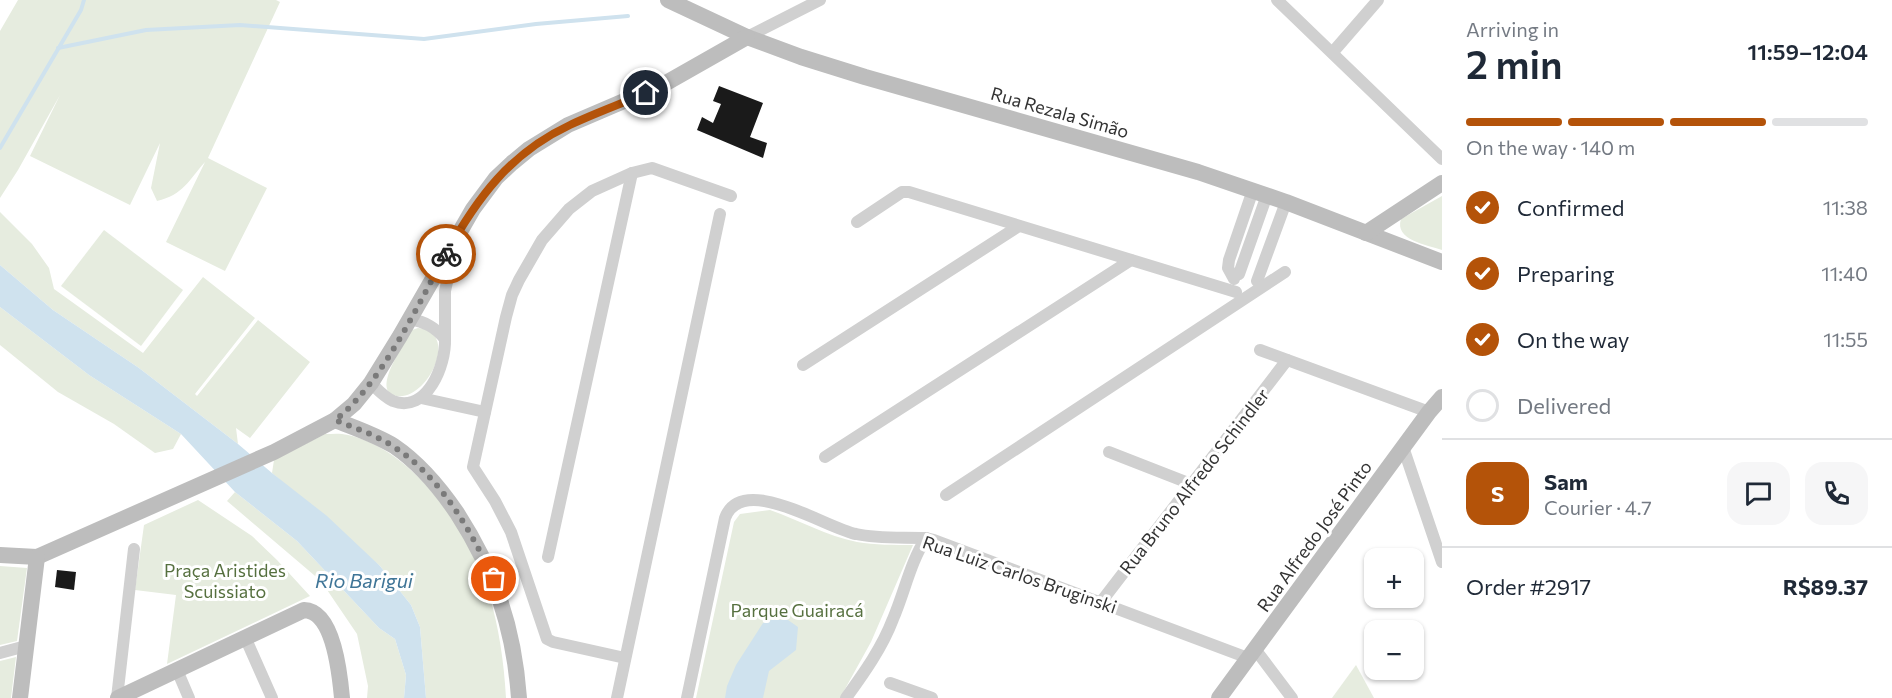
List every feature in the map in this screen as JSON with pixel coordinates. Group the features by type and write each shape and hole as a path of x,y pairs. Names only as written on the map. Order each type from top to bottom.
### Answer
{"main road":[{"name":"Rua Rezala Simão","path":"668,0 747,37 829,67 1168,163 1286,202 1442,262"},
{"path":"0,555 37,557 274,452 335,420 354,404 371,383 410,319 459,230 496,178 529,149 568,125 666,83 747,37"},
{"path":"1366,233 1442,183"},
{"name":"Rua Alfredo José Pinto","path":"1219,698 1429,412 1442,398"},
{"path":"335,420 372,435 402,452 423,471 453,508 484,558 501,599 514,656 519,698"},
{"path":"20,698 37,557"},
{"path":"118,698 299,612 310,610 317,615 331,640 338,662 342,698"}],"street":[{"path":"747,37 820,0"},
{"path":"1277,0 1442,159"},
{"path":"1333,52 1378,0"},
{"path":"625,658 547,639 515,539 495,501 473,467 508,306 531,258 554,224 592,191 632,173 652,168 731,196"},
{"path":"548,557 632,173"},
{"path":"857,222 905,192 1245,296 1252,294 1257,288 1257,281 1286,202"},
{"path":"1236,292 1233,286 1260,193"},
{"path":"617,698 720,214"},
{"path":"803,365 1019,226"},
{"path":"371,383 390,400 396,402 405,403 421,398 426,393 443,358 445,291 459,230"},
{"path":"825,457 1131,260"},
{"path":"946,495 1285,272"},
{"path":"1236,276 1250,273 1257,281"},
{"path":"410,319 430,325 445,339"},
{"path":"1260,350 1429,412"},
{"name":"Rua Bruno Alfredo Schindler","path":"1101,602 1287,360"},
{"path":"421,398 485,412"},
{"path":"1403,447 1442,562"},
{"path":"1109,452 1191,484"},
{"name":"Rua Luiz Carlos Bruginski","path":"687,698 725,518 736,504 753,500 762,500 787,507 854,534 926,538 1101,602 1251,653"},
{"path":"846,698 888,632 912,564 926,538"},
{"path":"118,698 134,549"},
{"path":"245,637 272,698"},
{"path":"0,653 26,646"},
{"path":"1251,653 1292,698"},
{"path":"177,670 189,698"},
{"path":"891,683 932,698"}],"green space":[{"path":"18,0 276,0 280,2 208,158 267,188 225,271 166,242 205,162 179,191 157,201 151,188 160,143 130,205 30,156 60,95 0,198 0,31"},
{"path":"1442,196 1442,250 1407,237 1400,226 1401,219"},
{"path":"0,212 32,244 49,268 54,289 143,353 203,277 255,318 195,394 197,396 258,320 310,362 250,438 236,428 238,444 139,368 53,310 0,265"},
{"path":"104,230 183,290 141,346 61,286"},
{"path":"0,307 89,375 181,434 173,449 155,453 114,424 58,392 0,345"},
{"path":"418,328 431,333 437,342 438,354 434,367 416,390 405,396 393,395 388,390 389,374 412,330"},
{"path":"325,434 348,435 372,444 395,457 417,476 453,520 468,545 489,594 496,620 506,698 426,698 420,627 411,605 380,566 272,473 274,460"},
{"path":"235,492 297,541 379,628 395,639 406,675 404,698 367,698 368,686 357,634 321,581 227,501"},
{"name":"Praça Aristides Scuissiato","path":"198,500 252,536 310,596 167,664 176,595 135,590 144,525"},
{"name":"Parque Guairacá","path":"770,510 824,532 857,542 913,545 871,642 840,698 696,698 734,522 740,514"},
{"path":"0,566 27,568 17,641 0,645"},
{"path":"16,657 11,698 0,698 0,661"},
{"path":"1356,665 1374,698 1332,698"}],"water":[{"name":"Rio Barigui","path":"0,265 53,310 139,368 238,444 327,516 380,566 411,605 420,627 426,698 404,698 406,675 395,639 379,628 297,541 235,492 181,434 89,375 0,307"},
{"path":"771,620 788,620 798,627 796,650 769,671 763,698 725,698 727,686 736,665 763,623"}],"building":[{"path":"719,86 763,103 750,137 767,143 763,158 697,130 702,117 713,123 721,104 713,101"},
{"path":"57,570 76,572 74,590 55,587"}],"waterway":[{"path":"0,148 81,10 84,0"},
{"path":"58,48 146,30 240,25 424,39 536,24 628,16"}],"way so far":[{"path":"446,254 371,383 354,404 335,420 393,446 423,471 446,497 464,524 494,579"}],"route":[{"path":"446,254 484,193 496,178 529,149 568,125 646,93"}]}
